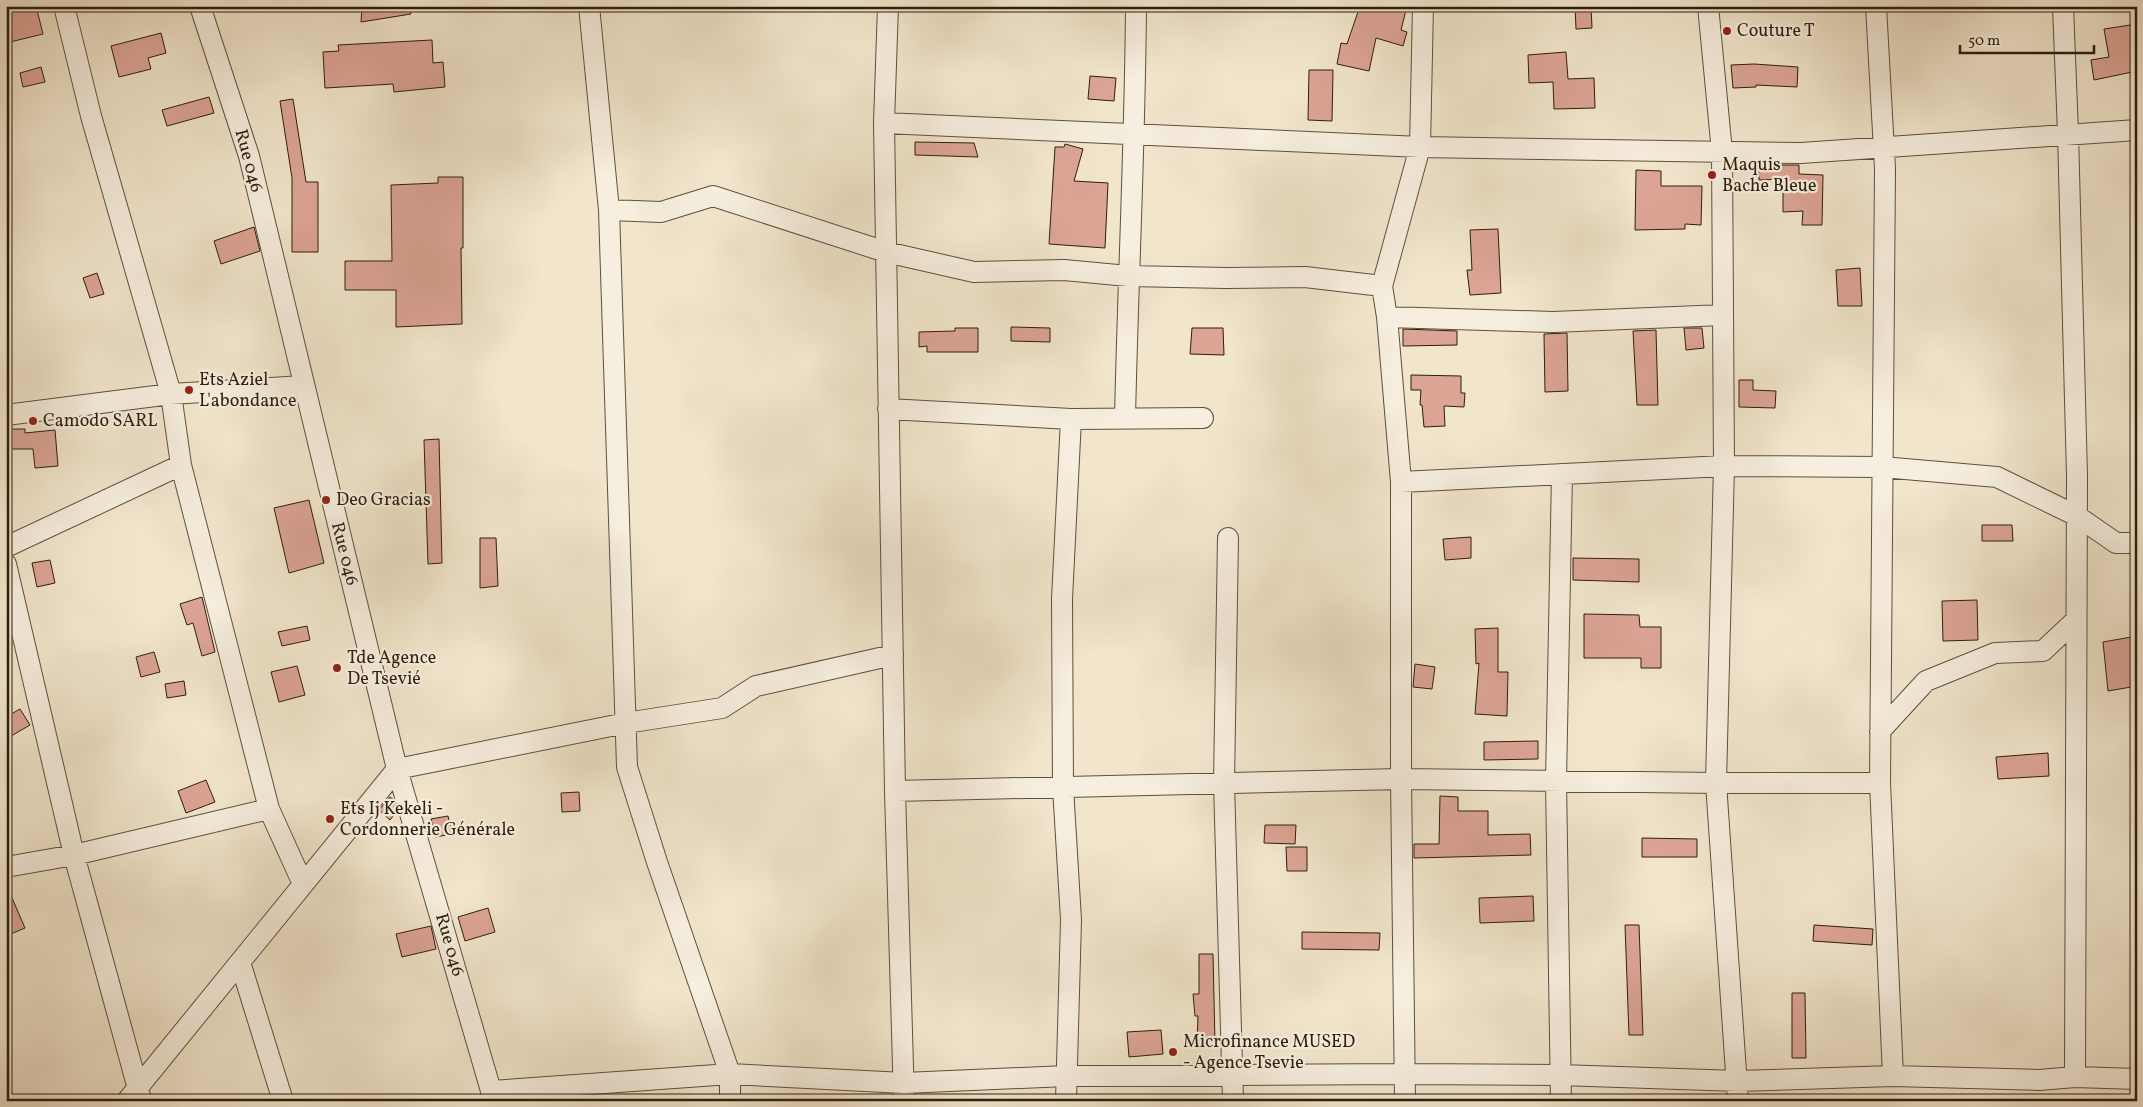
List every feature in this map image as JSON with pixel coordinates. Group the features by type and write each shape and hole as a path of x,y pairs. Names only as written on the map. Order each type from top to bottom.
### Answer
{"street":[{"path":"64,6 90,116 171,394 182,465 269,809 303,884"},
{"name":"Rue 046","path":"200,6 249,156 397,769 493,1096"},
{"path":"589,6 609,210 627,767 657,862 730,1074 730,1101"},
{"path":"888,6 884,123 888,409 904,1092"},
{"path":"1125,418 1128,276 1135,134 1136,6"},
{"path":"1405,1101 1401,779 1402,482 1387,317 1382,286 1420,147 1423,6"},
{"path":"1708,6 1722,152 1724,466 1716,783 1738,1101"},
{"path":"1876,6 1884,147 1880,783 1893,1076"},
{"path":"2062,6 2068,133 2077,516 2075,1078"},
{"path":"884,123 1420,147 1801,153 2068,133 2137,130"},
{"path":"609,210 661,212 713,196 886,252 974,272 1064,270 1128,276 1305,277 1382,286"},
{"path":"1387,317 1553,322 1723,315"},
{"path":"6,415 171,394 303,386"},
{"path":"888,409 1071,419 1203,418"},
{"path":"1066,1101 1071,920 1063,787 1062,599 1071,419"},
{"path":"6,547 182,465"},
{"path":"1402,482 1724,466 1882,467 1997,477 2077,516 2116,543 2137,544"},
{"path":"1561,1101 1556,781 1562,474"},
{"path":"1228,538 1224,783 1233,1101"},
{"path":"6,564 74,855 135,1096"},
{"path":"1880,731 1926,681 1995,653 2043,651 2076,620"},
{"path":"135,1096 240,962 397,769 626,723 722,708 756,686 893,655"},
{"path":"896,791 1401,779 1880,783"},
{"path":"6,867 74,855 269,809"},
{"path":"240,962 283,1101"},
{"path":"493,1096 730,1074 904,1092 1066,1076 1405,1074 1560,1075 1738,1080 1893,1076 2039,1080 2075,1078 2137,1079"}],"building":[{"path":"6,6 36,6 43,34 6,43"},
{"path":"362,6 410,6 411,14 361,22"},
{"path":"1360,6 1407,6 1401,30 1407,32 1403,46 1376,38 1369,71 1337,64 1341,43 1347,44"},
{"path":"1575,6 1591,6 1592,28 1576,29"},
{"path":"2137,24 2137,71 2094,80 2091,60 2109,57 2104,29"},
{"path":"161,33 166,53 148,58 151,69 119,77 111,46"},
{"path":"432,40 433,63 443,62 445,87 394,92 393,84 325,88 323,52 339,51 338,45"},
{"path":"1566,52 1568,79 1594,78 1595,108 1554,109 1553,82 1529,83 1528,55"},
{"path":"1754,64 1798,67 1797,87 1756,85 1756,87 1733,88 1731,65"},
{"path":"41,67 45,82 23,87 20,73"},
{"path":"1309,70 1333,70 1332,121 1308,120"},
{"path":"1090,76 1116,78 1114,101 1088,99"},
{"path":"209,97 214,113 167,126 162,110"},
{"path":"293,99 306,182 318,182 318,252 292,252 292,178 280,101"},
{"path":"915,142 974,143 978,157 915,155"},
{"path":"1065,144 1083,149 1074,181 1108,183 1105,248 1049,244 1055,147 1064,147"},
{"path":"1759,165 1799,165 1799,174 1823,175 1822,225 1802,225 1803,211 1783,212 1783,179 1759,180"},
{"path":"1636,170 1661,171 1661,186 1702,186 1701,225 1685,224 1685,229 1635,230"},
{"path":"438,177 463,177 463,248 461,248 462,324 396,327 396,290 345,290 345,261 392,261 391,185 438,183"},
{"path":"254,227 260,251 221,264 214,241"},
{"path":"1498,229 1501,293 1470,295 1467,270 1472,270 1470,230"},
{"path":"1860,268 1862,306 1838,306 1836,270"},
{"path":"97,273 104,294 90,298 83,278"},
{"path":"1011,327 1050,328 1050,342 1011,341"},
{"path":"955,328 978,328 978,352 927,352 927,346 919,347 919,332 955,331"},
{"path":"1192,328 1223,328 1224,355 1190,354"},
{"path":"1684,328 1702,328 1704,348 1686,350"},
{"path":"1403,329 1457,331 1457,345 1403,346"},
{"path":"1656,330 1658,405 1637,405 1633,331"},
{"path":"1567,333 1568,391 1545,392 1544,334"},
{"path":"1411,375 1461,376 1461,393 1465,393 1464,407 1444,406 1445,426 1424,427 1422,405 1420,405 1421,390 1411,390"},
{"path":"1739,380 1753,380 1753,390 1776,391 1775,408 1739,407"},
{"path":"6,429 25,429 25,433 55,430 58,466 35,468 33,449 6,449"},
{"path":"439,439 442,563 428,564 424,440"},
{"path":"309,500 324,563 289,573 274,508"},
{"path":"1982,525 2012,525 2013,541 1982,541"},
{"path":"1471,537 1471,558 1445,560 1443,539"},
{"path":"480,538 496,538 498,586 480,588"},
{"path":"1573,558 1639,559 1639,582 1573,580"},
{"path":"50,560 55,583 37,587 32,563"},
{"path":"202,597 215,652 202,656 193,623 187,625 180,604"},
{"path":"1977,600 1978,640 1943,641 1942,601"},
{"path":"1584,614 1639,615 1640,627 1661,627 1661,668 1641,668 1641,658 1584,658"},
{"path":"307,626 310,640 282,646 278,632"},
{"path":"1498,628 1498,672 1508,672 1507,716 1475,714 1479,663 1476,664 1475,629"},
{"path":"2137,636 2137,686 2108,691 2103,642"},
{"path":"154,652 160,672 141,677 136,657"},
{"path":"1415,664 1435,667 1432,689 1413,687"},
{"path":"297,666 305,695 279,702 271,672"},
{"path":"184,681 186,695 167,698 165,684"},
{"path":"20,709 30,725 6,739 6,717"},
{"path":"1538,741 1538,759 1484,760 1484,742"},
{"path":"2048,753 2049,776 1998,779 1996,757"},
{"path":"206,780 215,802 186,813 178,791"},
{"path":"579,792 580,811 562,812 561,793"},
{"path":"1440,796 1458,797 1458,811 1488,811 1488,835 1530,834 1531,855 1414,858 1414,844 1439,844"},
{"path":"390,797 394,800 397,811 390,820 379,810"},
{"path":"448,816 452,834 435,837 431,819"},
{"path":"1265,825 1296,825 1295,844 1264,843"},
{"path":"1642,838 1697,839 1697,857 1642,857"},
{"path":"1286,847 1307,847 1307,871 1287,871"},
{"path":"6,884 25,928 6,936"},
{"path":"1533,896 1534,921 1480,923 1479,898"},
{"path":"488,908 495,932 465,941 458,917"},
{"path":"1625,925 1639,925 1643,1035 1629,1035"},
{"path":"1814,925 1873,929 1872,945 1813,941"},
{"path":"431,926 436,949 402,957 396,934"},
{"path":"1302,932 1380,933 1379,950 1302,949"},
{"path":"1199,954 1213,954 1215,1042 1197,1041 1198,1016 1195,1016 1193,994 1199,994"},
{"path":"1792,993 1805,993 1806,1058 1792,1058"},
{"path":"1161,1030 1163,1054 1129,1057 1127,1032"}],"place":[{"name":"Couture T","path":"1727,31"},
{"name":"Maquis Bache Bleue","path":"1712,175"},
{"name":"Ets Aziel L'abondance","path":"189,390"},
{"name":"Camodo SARL","path":"33,421"},
{"name":"Deo Gracias","path":"326,500"},
{"name":"Tde Agence De Tsevié","path":"337,668"},
{"name":"Ets Ij Kekeli - Cordonnerie Générale","path":"330,819"},
{"name":"Microfinance MUSED - Agence Tsevie","path":"1173,1052"}]}
